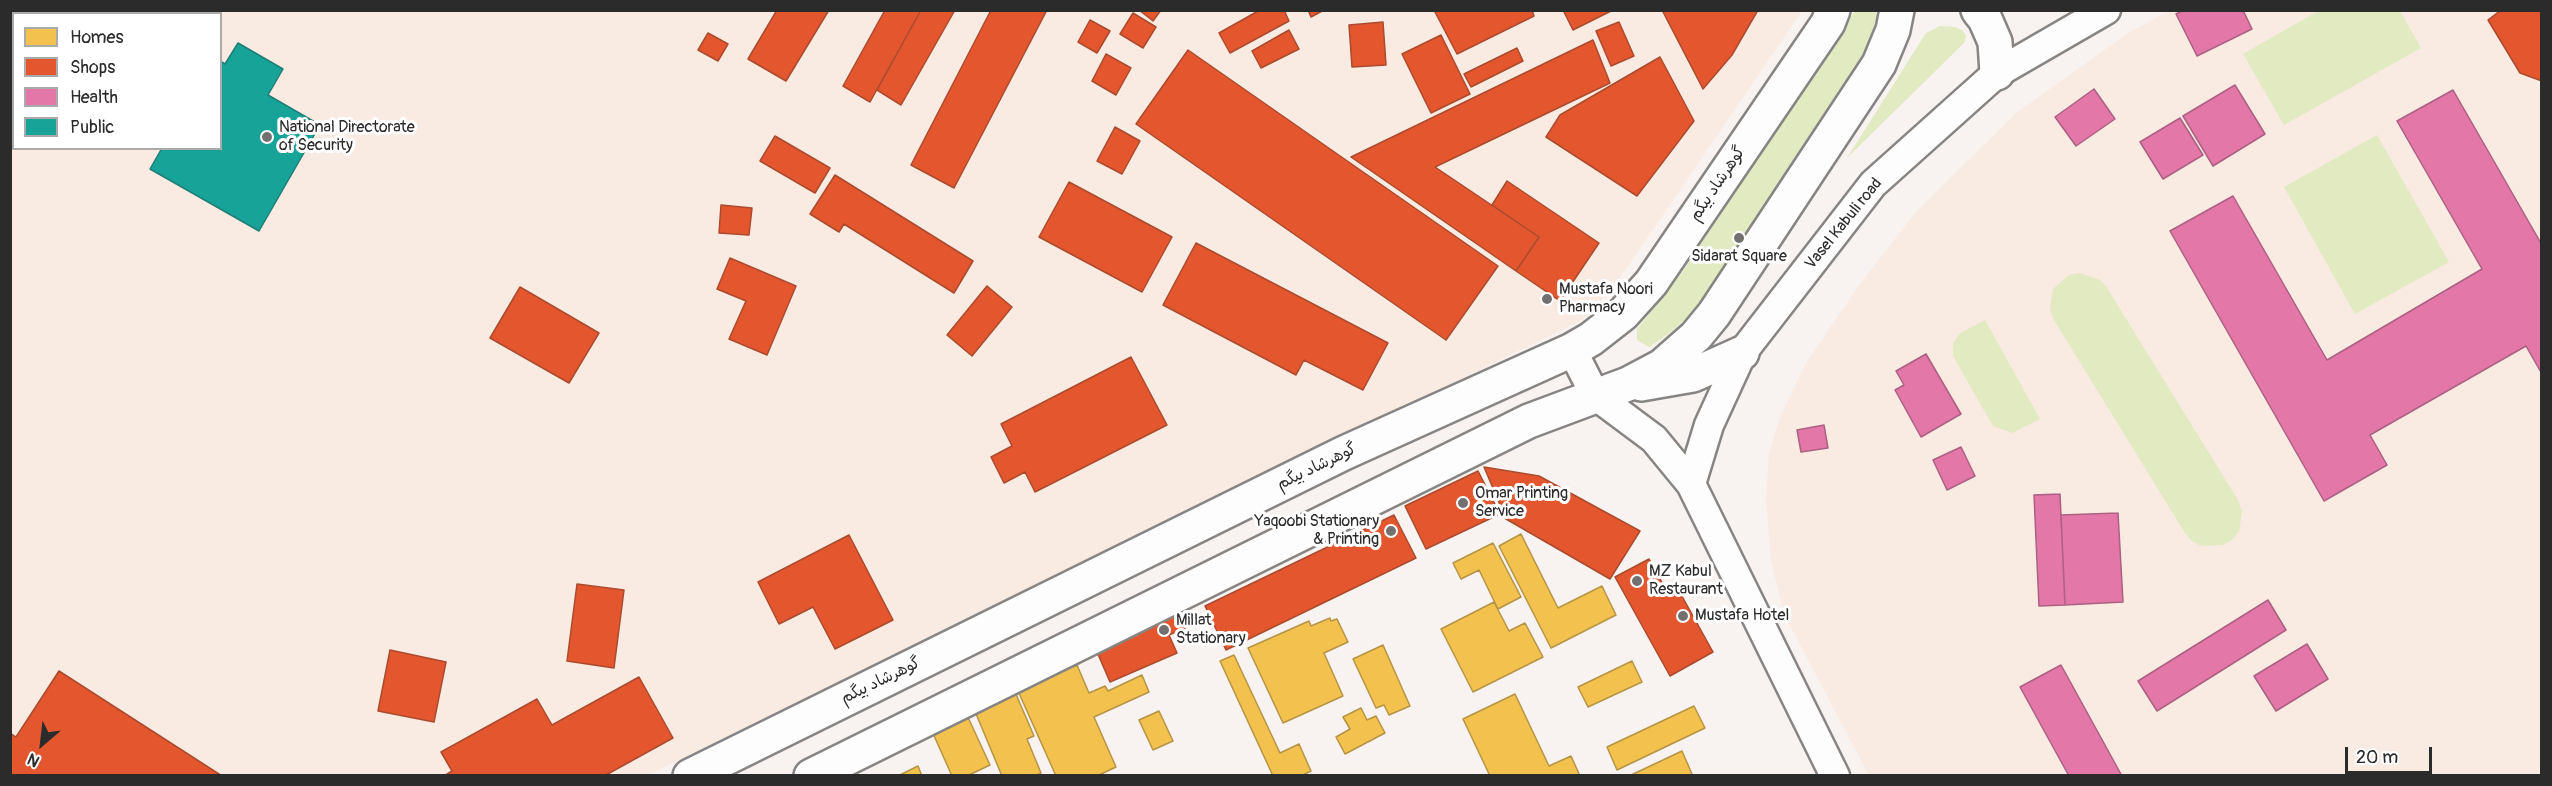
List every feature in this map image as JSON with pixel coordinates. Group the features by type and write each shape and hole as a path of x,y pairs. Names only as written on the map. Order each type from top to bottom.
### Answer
{"main road":[{"path":"811,776 1529,421 1608,391 1662,366 1696,336 1714,314 1879,64 1893,30 1897,10"},
{"path":"1978,10 1985,19 1995,42 1997,73"},
{"name":"گوهرشاد بیگم","path":"690,776 1344,453 1572,350 1623,314 1651,284 1830,17"},
{"path":"1608,391 1693,375 1742,353"}],"street":[{"name":"Vasel Kabuli road","path":"1691,484 1709,425 1742,353 1873,184 1997,73 2106,10"},
{"path":"1572,350 1654,439 1691,484 1834,776"}],"shaded area":[{"path":"10,11 1802,11 1613,288 1582,320 646,776 11,775"},
{"path":"2169,11 2541,11 2541,775 1869,776 1784,614 1771,561 1766,500 1769,453 1780,417 1806,363 1860,284 1915,213 2015,114 2128,33"}],"green space":[{"path":"2320,10 2400,11 2421,48 2284,125 2243,54"},
{"path":"1855,11 1875,11 1877,15 1865,55 1714,288 1691,315 1667,335 1649,347 1637,340 1637,329 1680,275"},
{"path":"1940,26 1962,30 1966,36 1964,43 1847,158 1926,33"},
{"path":"2377,135 2449,262 2355,314 2284,187"},
{"path":"2080,273 2100,280 2107,288 2238,500 2242,511 2239,531 2232,540 2223,545 2201,546 2185,533 2054,320 2050,310 2053,289 2069,275"},
{"path":"1985,320 2040,419 2012,433 1993,426 1953,356 1953,344 1959,334"}],"building: Homes":[{"path":"1521,534 1558,608 1602,586 1616,615 1551,648 1499,546"},
{"path":"1493,543 1521,597 1498,609 1479,570 1461,579 1453,563"},
{"path":"1494,602 1509,631 1525,623 1543,657 1473,692 1441,629"},
{"path":"1330,618 1331,621 1337,619 1348,642 1324,653 1343,696 1283,723 1248,648 1309,621 1311,626"},
{"path":"1383,645 1410,706 1389,715 1384,705 1376,708 1353,659"},
{"path":"1234,655 1280,753 1299,744 1311,771 1301,776 1273,776 1220,661"},
{"path":"1632,661 1642,682 1588,707 1578,687"},
{"path":"1077,665 1089,693 1105,686 1108,691 1142,675 1149,692 1094,717 1116,767 1097,776 1056,776 1018,691"},
{"path":"1015,692 1034,736 1027,739 1041,773 1035,776 1002,776 974,709"},
{"path":"1515,694 1549,766 1571,756 1580,776 1490,776 1463,719"},
{"path":"1694,706 1705,728 1617,770 1607,747"},
{"path":"1361,708 1367,720 1376,716 1385,733 1345,754 1336,737 1350,729 1343,717"},
{"path":"1159,711 1173,741 1153,750 1139,720"},
{"path":"966,713 990,765 967,776 952,776 931,729"},
{"path":"1682,751 1692,774 1689,776 1629,776"},
{"path":"918,766 922,776 898,776"}],"building: Shops":[{"path":"777,10 829,10 786,81 748,59"},
{"path":"885,10 921,10 870,102 843,86"},
{"path":"921,10 955,10 901,105 877,90"},
{"path":"991,10 1047,10 954,188 911,165"},
{"path":"1139,10 1161,10 1153,21"},
{"path":"1260,10 1284,10 1289,21 1230,53 1219,33"},
{"path":"1308,10 1324,10 1311,17"},
{"path":"1439,10 1532,10 1534,16 1457,54 1435,12"},
{"path":"1563,10 1613,10 1573,30"},
{"path":"1662,10 1758,10 1732,55 1703,89"},
{"path":"2501,10 2542,10 2542,81 2520,73 2488,20"},
{"path":"1133,13 1156,27 1143,48 1120,34"},
{"path":"1090,20 1110,31 1097,53 1078,42"},
{"path":"1383,22 1386,65 1352,67 1349,25"},
{"path":"1619,22 1634,56 1611,66 1596,31"},
{"path":"1289,30 1299,49 1261,68 1252,51"},
{"path":"708,33 728,44 718,61 698,50"},
{"path":"1441,35 1470,94 1431,113 1402,54"},
{"path":"1593,40 1610,83 1435,167 1539,237 1516,271 1351,157"},
{"path":"1517,48 1523,61 1471,87 1464,74"},
{"path":"1188,50 1498,266 1446,340 1136,124"},
{"path":"1106,54 1131,68 1116,95 1092,81"},
{"path":"1660,57 1694,121 1637,196 1546,137 1560,115"},
{"path":"1115,127 1140,141 1122,174 1097,161"},
{"path":"775,136 830,168 815,193 760,161"},
{"path":"835,175 973,261 954,293 844,224 839,232 810,214"},
{"path":"1507,181 1599,243 1560,301 1516,271 1539,237 1492,205"},
{"path":"1069,182 1172,237 1142,292 1039,237"},
{"path":"721,205 752,208 749,235 719,233"},
{"path":"1196,243 1388,343 1363,390 1304,360 1296,375 1163,305"},
{"path":"730,258 796,286 767,355 729,339 746,301 717,289"},
{"path":"987,286 1012,307 972,356 947,335"},
{"path":"520,287 599,333 569,383 490,338"},
{"path":"1131,357 1167,425 1035,492 1025,472 1004,483 991,457 1012,446 1001,424"},
{"path":"1484,467 1539,476 1640,531 1610,579 1506,519"},
{"path":"1478,471 1500,514 1426,549 1405,506"},
{"path":"1394,515 1416,558 1226,650 1205,606"},
{"path":"849,535 893,620 835,649 813,607 779,624 758,582"},
{"path":"1649,559 1669,595 1678,589 1713,652 1670,676 1615,577"},
{"path":"577,584 624,590 614,668 567,661"},
{"path":"1179,609 1187,627 1169,635 1177,653 1110,682 1094,645"},
{"path":"390,650 446,662 434,722 378,711"},
{"path":"59,671 222,776 10,776 10,733 16,737"},
{"path":"639,677 673,738 604,776 444,776 452,771 441,752 537,699 552,725"}],"building: Health":[{"path":"2184,10 2243,10 2252,29 2197,56 2176,14"},
{"path":"2235,85 2265,134 2213,166 2183,116"},
{"path":"2094,89 2115,119 2076,146 2055,117"},
{"path":"2453,90 2542,245 2542,374 2526,346 2370,435 2387,465 2324,501 2170,231 2233,196 2327,360 2482,269 2397,121"},
{"path":"2180,118 2203,155 2163,179 2140,142"},
{"path":"1926,354 1961,414 1921,437 1895,390 1904,385 1896,371"},
{"path":"1824,425 1828,448 1801,452 1797,430"},
{"path":"1961,447 1975,476 1947,490 1933,460"},
{"path":"2060,494 2065,605 2039,606 2034,495"},
{"path":"2118,513 2123,602 2065,605 2061,515"},
{"path":"2268,600 2286,630 2157,711 2138,681"},
{"path":"2307,644 2328,679 2276,711 2254,676"},
{"path":"2061,665 2122,776 2069,776 2020,687"}],"building: Public":[{"name":"National Directorate of Security","path":"238,43 283,69 268,95 320,125 259,231 150,169 161,150 222,150 222,62 225,64"}],"place":[{"name":"National Directorate of Security","path":"267,137"},
{"name":"Sidarat Square","path":"1739,238"},
{"name":"Mustafa Noori Pharmacy","path":"1547,299"},
{"name":"Omar Printing Service","path":"1463,503"},
{"name":"Yaqoobi Stationary & Printing","path":"1391,531"},
{"name":"MZ Kabul Restaurant","path":"1637,581"},
{"name":"Mustafa Hotel","path":"1683,616"},
{"name":"Millat Stationary","path":"1164,630"}]}
